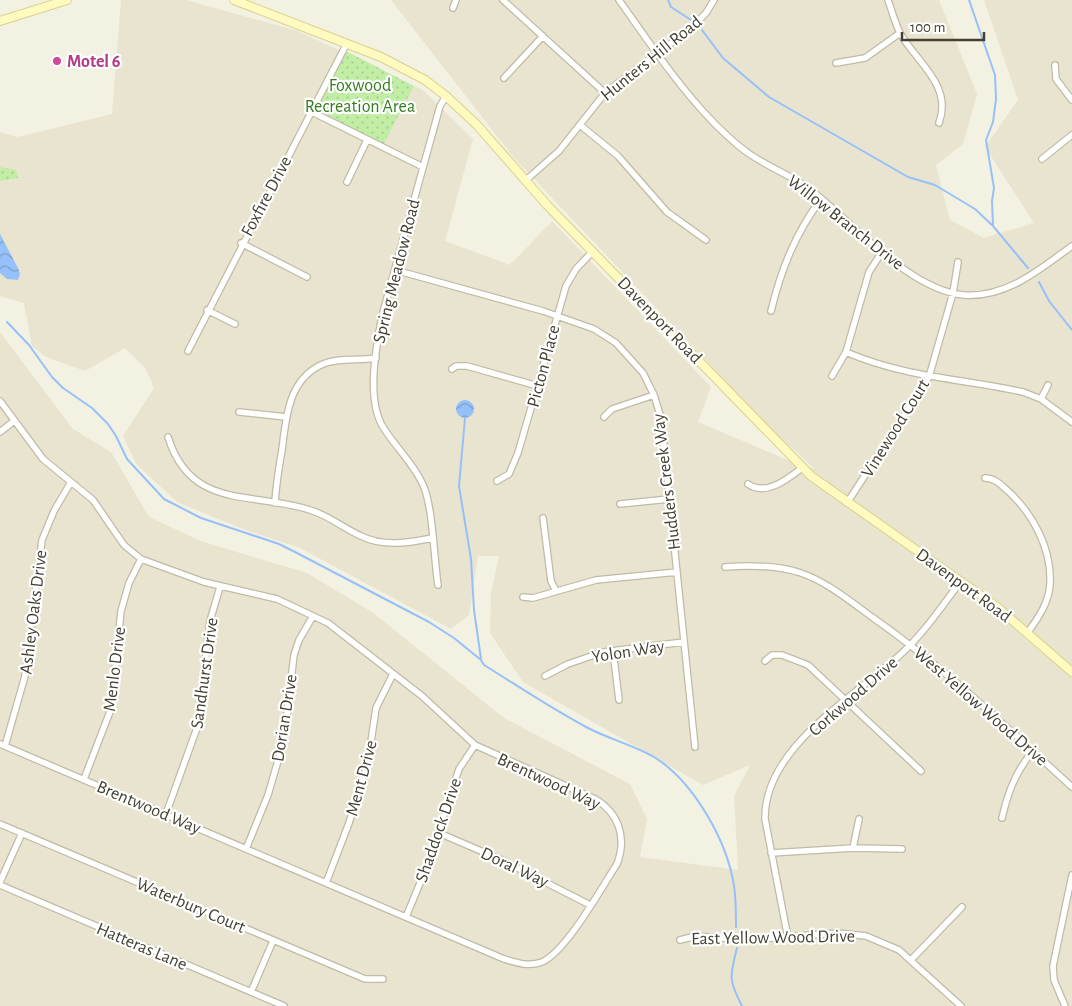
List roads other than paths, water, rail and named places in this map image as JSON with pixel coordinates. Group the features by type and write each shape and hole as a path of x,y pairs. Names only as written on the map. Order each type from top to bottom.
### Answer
{"street":[{"path":"0,21 67,0"},
{"name":"Davenport Road","path":"234,0 394,63 446,96 477,125 525,180 593,252 803,467 847,503 961,580 1028,632 1072,672"},
{"path":"453,8 456,0"},
{"path":"503,0 605,93"},
{"name":"Willow Branch Drive","path":"619,0 697,105 734,142 751,156 798,182 821,199 882,252 922,279 953,293 982,295 1003,290 1029,276 1072,246"},
{"name":"Hunters Hill Road","path":"525,180 559,150 605,93 702,18 714,0"},
{"path":"888,0 900,33 936,82 942,112 939,123"},
{"path":"836,63 865,58 900,33"},
{"path":"504,78 543,36"},
{"name":"Foxfire Drive","path":"188,351 241,243 346,43"},
{"path":"1055,66 1056,78 1072,100"},
{"name":"Spring Meadow Road","path":"438,585 423,485 384,428 377,413 374,393 376,358 382,316 440,106 446,96"},
{"path":"310,111 423,167"},
{"path":"580,125 618,156 667,212 706,240"},
{"path":"1042,159 1072,135"},
{"path":"347,182 367,140"},
{"path":"771,312 789,253 804,224 821,199"},
{"path":"241,243 307,277"},
{"name":"Picton Place","path":"497,481 507,476 513,467 557,316 570,279 593,252"},
{"path":"832,376 846,352 869,272 882,252"},
{"name":"Vinewood Court","path":"847,503 928,377 953,293 958,262"},
{"name":"Hudders Creek Way","path":"395,270 557,316 594,329 616,344 643,372 654,395 661,418 695,748"},
{"path":"207,310 235,324"},
{"path":"846,352 880,366 928,377 1003,388 1041,399 1072,422"},
{"path":"276,503 286,417 296,389 315,368 335,361 376,358"},
{"path":"452,368 467,366 538,386"},
{"path":"1041,399 1048,385"},
{"path":"604,417 612,409 654,395"},
{"name":"Brentwood Way","path":"0,401 43,459 93,500 124,545 141,559 220,587 277,599 339,630 422,696 475,745 595,799 613,814 620,828 620,855 590,905 555,953 543,962 518,964 3,745"},
{"path":"239,412 286,417"},
{"path":"0,432 14,421"},
{"path":"168,437 173,452 180,464 202,484 234,497 314,511 360,536 376,541 399,543 432,538"},
{"path":"748,484 755,488 770,487 787,479 803,467"},
{"path":"985,478 996,481 1021,504 1037,528 1047,553 1050,574 1049,595 1041,613 1028,632"},
{"name":"Ashley Oaks Drive","path":"3,745 26,676 42,540 54,511 71,482"},
{"path":"620,504 669,499"},
{"path":"543,518 552,581 556,591"},
{"name":"Menlo Drive","path":"84,779 111,709 121,611 129,582 141,559"},
{"name":"West Yellow Wood Drive","path":"725,567 770,567 806,575 834,591 911,645 966,689 1072,787"},
{"path":"523,597 533,598 596,580 677,572"},
{"name":"Corkwood Drive","path":"788,938 771,853 765,810 774,778 794,750 846,698 911,645 961,580"},
{"name":"Sandhurst Drive","path":"166,814 198,725 210,621 220,587"},
{"name":"Dorian Drive","path":"246,849 268,795 284,740 294,655 299,640 313,616"},
{"name":"Yolon Way","path":"545,676 583,658 613,650 684,642"},
{"path":"613,650 619,700"},
{"path":"765,661 777,654 801,661 815,670 921,771"},
{"name":"Ment Drive","path":"326,883 364,778 372,749 376,708 393,674"},
{"name":"Shaddock Drive","path":"406,917 439,833 460,769 475,745"},
{"path":"1002,818 1011,785 1022,764 1033,751"},
{"path":"853,848 859,819"},
{"name":"Waterbury Court","path":"0,824 365,979 383,979"},
{"path":"0,884 22,833"},
{"name":"Doral Way","path":"439,833 502,860 590,905"},
{"path":"771,853 853,848 902,849"},
{"path":"1065,1006 1054,980 1053,961 1072,875"},
{"name":"Hatteras Lane","path":"0,884 284,1006"},
{"path":"911,960 962,907"},
{"name":"East Yellow Wood Drive","path":"680,940 696,936 745,940 838,933 866,936 892,946 911,960 961,1006"},
{"path":"251,992 273,940"}],"water":[{"path":"0,234 18,268 20,274 18,280 7,279 0,273"},
{"path":"465,400 471,403 474,409 471,415 465,418 459,415 456,409 459,403"}],"waterway":[{"path":"668,0 671,7 691,20"},
{"path":"969,0 995,75 996,99 993,122 986,140 994,188 992,201 993,226"},
{"path":"702,30 723,58 769,97 908,177 935,185 975,209 993,226 1028,268"},
{"path":"1039,282 1049,301 1072,330"},
{"path":"7,322 29,345 52,377 63,388 92,408 108,424 127,459 164,499 201,518 279,544 429,622 454,638 481,660 484,665 548,705 596,732 654,757 668,768 695,796 716,831 730,868 734,886 736,927"},
{"path":"465,418 459,486 471,559 474,610 481,659"},
{"path":"737,948 733,965 732,983 742,1006"}],"place":[{"name":"Motel 6","path":"57,61"}],"park label":[{"name":"Foxwood Recreation Area","path":"360,95"}]}
